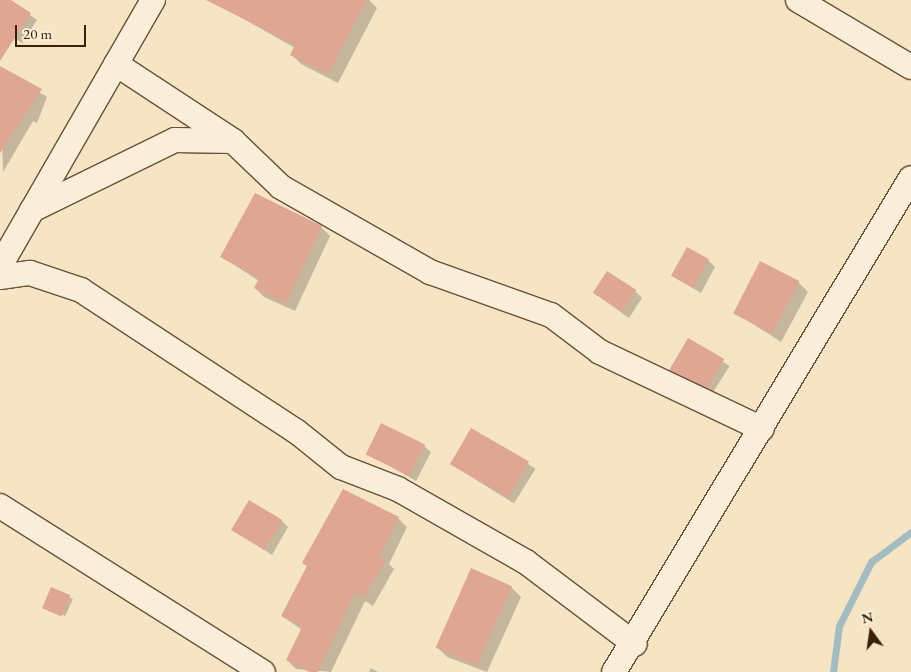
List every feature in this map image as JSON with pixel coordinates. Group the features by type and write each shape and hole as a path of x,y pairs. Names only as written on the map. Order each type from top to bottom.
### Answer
{"street":[{"path":"0,266 153,0"},
{"path":"798,0 911,67"},
{"path":"116,64 233,141 281,187 430,272 551,315 600,352 762,429"},
{"path":"32,210 175,140 233,141"},
{"path":"614,672 635,644 911,178"},
{"path":"0,277 30,272 81,290 296,431 341,467 398,489 526,562 635,644"},
{"path":"0,506 263,672"}],"building":[{"path":"0,0 11,0 31,13 0,61"},
{"path":"206,0 367,0 328,74 290,55 295,45"},
{"path":"0,66 42,89 0,153"},
{"path":"255,193 322,226 286,303 254,288 259,278 220,257"},
{"path":"687,247 709,259 693,288 671,276"},
{"path":"760,261 799,281 772,334 733,314"},
{"path":"607,271 636,290 622,312 593,293"},
{"path":"688,338 724,359 706,391 670,370"},
{"path":"381,423 425,444 410,476 366,454"},
{"path":"471,428 529,462 508,498 450,464"},
{"path":"343,489 399,517 380,556 386,560 364,598 355,593 318,672 309,672 286,660 302,627 281,616 307,566 302,563"},
{"path":"249,500 282,520 264,550 231,530"},
{"path":"471,568 512,586 477,666 436,647"},
{"path":"51,587 70,595 61,616 42,608"}],"waterway":[{"path":"833,672 839,626 871,562 911,532"}]}
